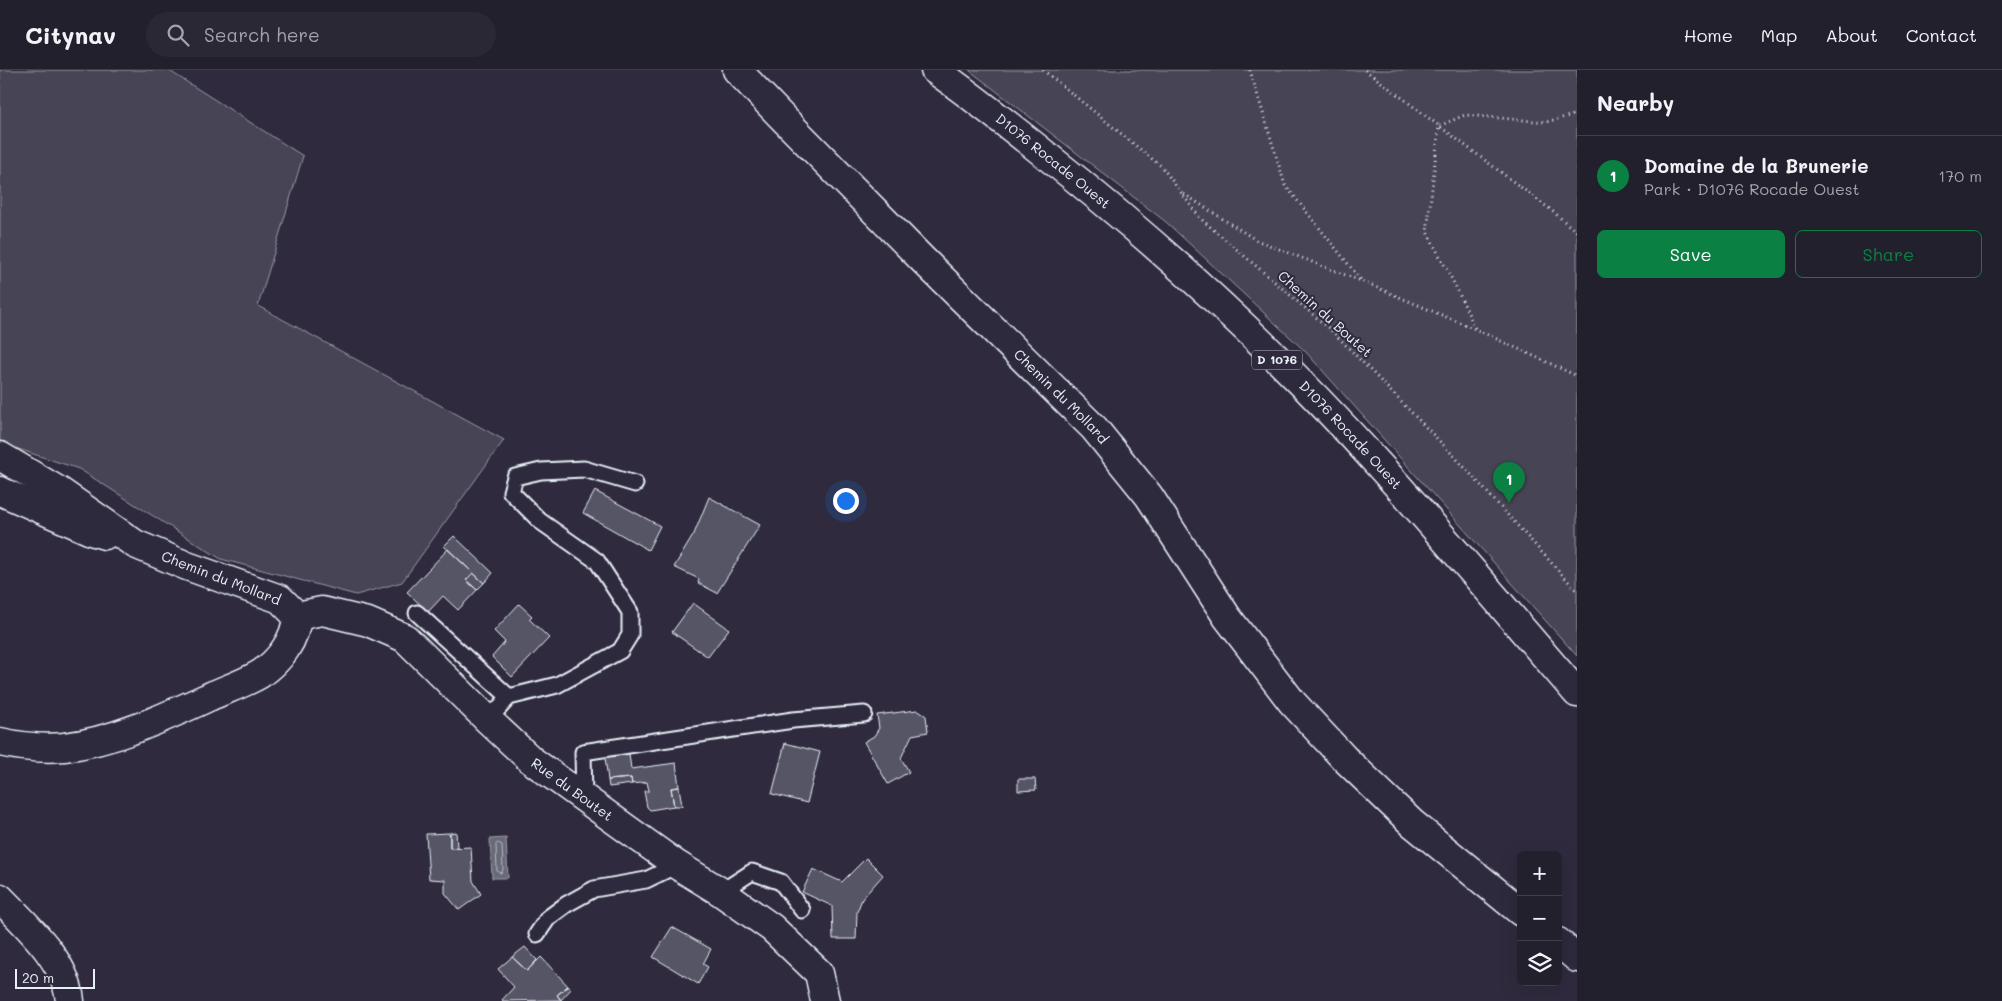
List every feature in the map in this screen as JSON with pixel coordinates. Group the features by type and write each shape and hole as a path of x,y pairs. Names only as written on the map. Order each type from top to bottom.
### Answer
{"street":[{"name":"Chemin du Mollard","path":"737,70 909,246 1094,428 1149,496 1227,617 1292,702 1344,758 1412,823 1517,909"},
{"name":"D1076 Rocade Ouest","path":"934,70 963,90 1097,195 1203,287 1309,391 1379,465 1577,693"},
{"name":"Chemin du Mollard","path":"0,456 59,491 135,544 186,566 280,599 298,616"},
{"path":"0,491 91,531 135,544"},
{"name":"Rue du Boutet","path":"298,616 322,612 368,622 405,638 531,760 677,865 721,892 772,928 819,973 825,1001"},
{"path":"0,742 32,748 65,746 146,726 260,674 280,656 291,640 297,626 298,616"},
{"path":"0,898 48,952 62,971 70,1001"},
{"path":"1562,945 1577,958"}],"lane":[{"path":"488,720 509,697 557,685 620,651 630,635 630,612 597,562 540,521 511,492 515,477 541,471 584,469 635,484"},
{"path":"417,613 509,697"},
{"path":"584,797 583,752 793,720 864,714"},
{"path":"537,934 548,918 567,904 594,889 646,880 677,865"},
{"path":"721,892 752,872 781,882 802,910"}],"path":[{"name":"Chemin du Boutet","path":"1043,70 1162,167 1200,218 1331,330 1455,457 1577,591"},
{"path":"1250,70 1285,185 1361,281"},
{"path":"1365,70 1551,210 1577,232"},
{"path":"1439,126 1465,115 1546,122 1577,114"},
{"path":"1439,126 1427,232 1455,285 1475,329"},
{"path":"1180,192 1256,240 1361,281 1475,329 1577,376"}],"shaded area":[{"path":"0,70 168,70 303,156 258,306 504,440 402,582 356,595 221,559 79,469 0,443"},
{"path":"969,70 1577,70 1577,656 1305,351 1166,222"}],"water":[{"path":"506,838 508,878 492,878 490,839"}],"building":[{"path":"595,491 660,526 648,550 583,513"},
{"path":"709,497 760,525 717,593 698,583 699,579 674,567 694,534"},
{"path":"454,536 493,573 484,583 444,546"},
{"path":"448,549 473,573 466,580 477,590 458,610 443,596 428,612 407,592"},
{"path":"473,573 484,583 477,590 466,580"},
{"path":"693,603 729,629 708,657 672,632"},
{"path":"519,604 532,616 529,619 549,638 512,677 492,657 505,642 494,631"},
{"path":"917,710 926,716 928,732 912,735 901,758 909,772 888,784 864,742 874,736 879,728 877,715"},
{"path":"785,743 820,752 807,803 772,794"},
{"path":"629,754 631,769 676,763 679,787 671,788 674,806 650,810 647,807 644,791 649,791 647,782 632,784 631,778 608,780 605,757"},
{"path":"631,778 632,784 609,787 608,780"},
{"path":"1018,779 1035,779 1036,790 1018,791"},
{"path":"679,787 682,806 674,806 671,788"},
{"path":"456,832 457,847 450,848 450,833"},
{"path":"450,833 450,848 471,847 473,881 481,894 459,910 445,893 445,880 429,879 426,834"},
{"path":"866,858 883,875 862,899 857,912 856,939 833,939 832,906 802,892 813,869 842,882"},
{"path":"672,927 711,949 703,964 708,967 698,984 653,957"},
{"path":"525,947 537,960 527,971 512,957"},
{"path":"512,957 527,971 541,957 568,986 557,995 561,1000 503,1001 514,987 498,969"},
{"path":"568,986 571,989 561,1000 557,995"}],"place":[{"name":"Domaine de la Brunerie","path":"1509,503"}]}
